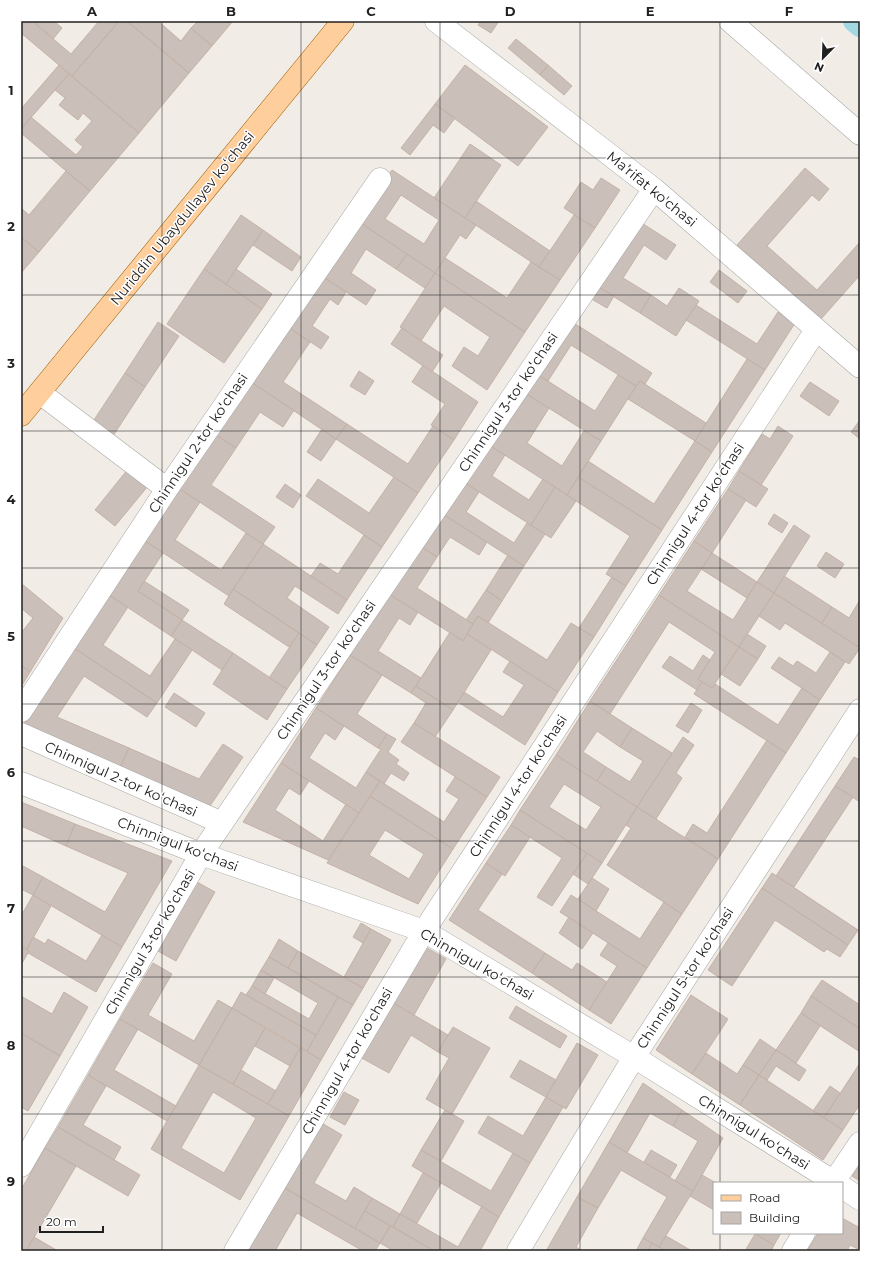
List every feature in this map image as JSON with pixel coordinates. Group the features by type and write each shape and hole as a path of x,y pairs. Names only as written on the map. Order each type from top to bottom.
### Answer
{"main road":[{"name":"Nuriddin Ubaydullayev koʻchasi","path":"21,415 343,21"}],"street":[{"name":"Maʼrifat ko'chasi","path":"436,21 654,188 860,367"},
{"path":"730,21 860,134"},
{"name":"Chinnigul 2-tor koʻchasi","path":"21,711 167,489 380,179"},
{"name":"Chinnigul 3-tor koʻchasi","path":"21,1166 201,854 654,188"},
{"name":"Chinnigul 4-tor koʻchasi","path":"235,1251 424,931 816,330"},
{"path":"40,393 167,489"},
{"name":"Chinnigul 5-tor koʻchasi","path":"518,1251 634,1057 860,710"},
{"name":"Chinnigul 2-tor koʻchasi","path":"21,734 222,823"},
{"name":"Chinnigul koʻchasi","path":"21,783 201,854 424,931 634,1057 833,1182"},
{"path":"837,1182 860,1143"},
{"name":"Chinnigul koʻchasi","path":"843,1189 860,1200"},
{"path":"793,1251 803,1234"}],"building":[{"path":"21,21 32,21 71,54 99,21 119,21 72,76 21,33"},
{"path":"54,21 62,28 53,39 34,22"},
{"path":"119,21 127,21 189,73 139,133 72,76"},
{"path":"127,21 158,21 181,41 191,28 212,46 189,73"},
{"path":"198,21 233,21 212,46 191,28"},
{"path":"481,21 499,21 491,33 478,25"},
{"path":"516,39 548,65 540,75 508,48"},
{"path":"59,65 69,74 21,129 21,109"},
{"path":"465,65 548,127 518,166 435,104"},
{"path":"548,65 572,86 564,95 540,75"},
{"path":"69,74 139,133 90,191 21,133 21,129 31,117 76,155 83,147 75,140 92,121 83,113 78,120 59,105 65,98 55,90"},
{"path":"435,104 455,118 444,133 433,125 410,155 401,148"},
{"path":"470,144 501,165 465,218 434,198"},
{"path":"805,168 829,189 819,201 812,195 767,246 817,290 860,242 860,275 821,319 737,245"},
{"path":"392,170 476,225 466,239 460,235 435,273 358,221","holes":["401,195 439,220 424,244 385,219"]},
{"path":"66,171 90,191 39,252 21,237 21,208 29,215"},
{"path":"601,178 620,190 595,228 564,208 581,182 593,190"},
{"path":"476,201 550,251 539,267 465,218"},
{"path":"241,215 263,230 226,284 204,269"},
{"path":"574,215 595,228 560,280 539,267"},
{"path":"637,220 676,245 666,260 644,245 623,278 651,295 640,313 595,285"},
{"path":"358,221 407,254 396,269 366,249 351,273 376,290 366,305 322,276"},
{"path":"263,230 301,257 292,271 253,245"},
{"path":"21,237 39,252 21,273"},
{"path":"407,254 435,273 425,288 396,269"},
{"path":"445,258 507,298 531,262 560,280 525,332 435,273"},
{"path":"204,269 262,309 224,363 167,324"},
{"path":"236,269 272,294 262,309 226,284"},
{"path":"719,270 747,291 738,303 710,282"},
{"path":"435,273 525,332 487,390 452,366 464,347 478,356 490,337 444,306 421,341 400,327"},
{"path":"322,276 346,292 338,305 330,299 312,326 329,337 321,349 288,327"},
{"path":"595,285 614,296 607,308 588,297"},
{"path":"679,288 699,301 676,336 640,313 651,295 667,306"},
{"path":"696,305 757,344 778,312 795,323 765,370 686,320"},
{"path":"566,318 652,373 645,384 640,381 636,386 571,345 548,381 532,371"},
{"path":"158,322 179,336 145,387 125,373"},
{"path":"288,327 310,342 283,382 347,424 336,439 251,382"},
{"path":"402,328 443,355 432,372 391,344"},
{"path":"747,359 765,370 712,452 695,441"},
{"path":"423,365 478,402 454,440 431,425 445,404 412,382"},
{"path":"359,371 374,381 365,395 350,386"},
{"path":"532,371 595,411 618,375 636,386 601,441 520,390"},
{"path":"125,373 145,387 111,439 90,426"},
{"path":"640,381 706,423 695,441 628,399"},
{"path":"251,382 294,410 283,427 260,412 236,448 216,435"},
{"path":"810,382 839,401 829,416 800,396"},
{"path":"520,390 549,408 527,443 562,466 584,431 601,441 567,495 486,443"},
{"path":"860,420 860,439 851,432"},
{"path":"347,424 408,464 433,426 454,440 418,493 336,439"},
{"path":"778,426 793,436 761,485 739,471 762,434 770,439"},
{"path":"322,429 336,439 321,461 307,452"},
{"path":"216,435 236,448 211,485 275,527 263,544 180,489"},
{"path":"695,441 712,452 662,530 578,477 588,461 654,504"},
{"path":"486,443 505,455 492,476 529,500 543,479 555,487 531,525 462,481"},
{"path":"128,469 148,486 115,526 95,510"},
{"path":"739,471 768,489 756,507 728,489"},
{"path":"394,477 418,493 382,547 306,496 318,479 369,513"},
{"path":"578,477 662,530 626,586 606,574 630,536 567,495"},
{"path":"462,481 479,492 466,512 514,543 527,523 545,534 524,566 441,513"},
{"path":"285,484 301,495 293,508 276,497"},
{"path":"555,487 576,501 551,538 531,525"},
{"path":"180,489 200,502 175,540 221,570 246,533 263,544 229,596 145,541"},
{"path":"728,489 746,500 712,553 694,541"},
{"path":"441,513 487,542 479,555 450,537 437,557 420,546"},
{"path":"774,514 788,523 782,533 768,524"},
{"path":"794,525 810,536 774,593 757,582"},
{"path":"364,535 382,547 347,600 311,576 320,563 338,574"},
{"path":"145,541 163,553 138,591 182,620 171,636 109,595"},
{"path":"694,541 712,553 687,591 733,620 757,582 774,593 739,647 659,595"},
{"path":"263,544 347,600 338,614 295,586 287,598 329,627 317,645 233,589"},
{"path":"420,546 437,557 417,588 473,624 463,641 389,594"},
{"path":"826,552 844,564 835,578 817,566"},
{"path":"712,553 757,582 747,598 701,569"},
{"path":"508,555 524,566 502,601 486,590"},
{"path":"784,576 832,607 822,623 774,593"},
{"path":"612,577 626,586 594,637 579,628"},
{"path":"144,581 189,610 182,620 138,591"},
{"path":"22,584 63,618 30,672 21,665 21,633 33,618 21,608"},
{"path":"233,589 299,633 289,647 224,604"},
{"path":"486,590 502,601 488,623 478,616 473,624 466,620"},
{"path":"774,593 860,648 849,664 785,623 780,630 759,616"},
{"path":"389,594 418,612 410,625 399,618 378,651 421,678 411,693 350,655"},
{"path":"109,595 128,607 103,645 150,676 175,639 192,650 157,703 74,648"},
{"path":"659,595 739,647 712,688 698,679 715,652 669,622 610,714 590,701"},
{"path":"860,600 860,648 822,623 832,607 849,618"},
{"path":"478,616 547,660 571,623 594,637 558,692 467,634"},
{"path":"182,620 233,653 222,670 171,636"},
{"path":"450,632 463,641 467,634 491,650 453,710 416,686"},
{"path":"299,633 317,645 287,689 269,678"},
{"path":"747,634 766,646 758,659 739,647"},
{"path":"739,647 758,659 740,686 721,674"},
{"path":"74,648 157,703 147,717 84,676 57,717 129,748 119,770 22,727"},
{"path":"830,652 845,662 820,700 771,668 779,657 793,666 797,661 816,673"},
{"path":"233,653 287,689 267,720 213,684"},
{"path":"350,655 382,675 357,714 387,734 378,748 316,708"},
{"path":"703,655 710,660 698,679 702,682 697,690 662,667 670,656 693,671"},
{"path":"510,661 558,692 525,745 458,702 464,692 503,717 524,685 503,672"},
{"path":"21,665 30,672 21,687"},
{"path":"702,682 712,688 715,684 778,725 802,688 820,700 786,753 694,694"},
{"path":"416,686 453,710 435,737 414,723 426,703 411,693"},
{"path":"174,693 205,713 196,727 165,707"},
{"path":"590,701 632,728 620,747 597,731 583,752 606,767 597,781 556,755"},
{"path":"691,703 702,710 688,733 676,726"},
{"path":"316,708 344,726 335,740 325,733 309,758 356,788 366,772 380,781 359,813 281,763"},
{"path":"414,723 500,777 487,797 401,742"},
{"path":"632,728 672,753 637,807 597,781 606,767 630,782 643,761 620,747"},
{"path":"387,734 396,739 388,752 399,760 396,764 409,773 404,781 391,773 384,784 366,772 381,749 378,748"},
{"path":"683,737 694,745 676,773 682,778 656,819 637,807"},
{"path":"767,740 786,753 718,859 685,837 693,824 707,833"},
{"path":"223,744 243,757 208,809 119,770 129,748 199,779"},
{"path":"556,755 637,807 602,863 520,810","holes":["564,784 601,807 586,830 549,807"]},
{"path":"854,757 860,760 860,802 835,786"},
{"path":"281,763 309,781 300,795 289,788 275,810 323,841 346,804 359,813 328,860 243,822"},
{"path":"455,777 487,797 453,849 370,796 380,781 444,822 459,799 446,791"},
{"path":"835,786 853,797 794,887 776,876"},
{"path":"370,796 453,849 418,904 327,863","holes":["385,830 424,854 409,879 369,855"]},
{"path":"21,802 75,824 66,846 21,826"},
{"path":"637,807 718,859 682,914 607,865 631,828 626,825"},
{"path":"520,810 587,853 552,906 537,897 562,858 511,825"},
{"path":"75,824 172,861 122,947 33,895 43,877 105,912 128,873 66,846"},
{"path":"511,825 530,837 505,876 486,863"},
{"path":"587,853 602,863 588,884 573,874"},
{"path":"486,863 502,874 478,910 545,953 532,973 449,920"},
{"path":"21,865 43,877 33,895 21,889"},
{"path":"772,873 858,930 848,945 762,888"},
{"path":"592,878 609,889 596,911 578,899"},
{"path":"195,881 215,892 176,961 156,950"},
{"path":"762,888 848,945 840,957 827,949 824,952 775,920 732,986 708,970"},
{"path":"33,895 51,906 27,949 21,946 21,916"},
{"path":"571,895 640,939 664,902 682,914 647,968 560,912"},
{"path":"569,917 593,933 582,949 559,933"},
{"path":"361,923 371,929 363,943 353,937"},
{"path":"371,929 391,940 363,988 344,977"},
{"path":"102,935 122,947 96,992 28,953 29,951 27,949 33,937 45,944 48,939 86,961"},
{"path":"279,939 298,951 288,968 269,957"},
{"path":"608,943 647,968 611,1024 589,1010 617,966 600,955"},
{"path":"422,945 446,959 414,1015 390,1001"},
{"path":"21,946 29,951 21,965"},
{"path":"298,951 363,988 353,1005 288,968"},
{"path":"545,953 572,970 577,963 607,982 589,1010 532,973"},
{"path":"269,957 338,997 316,1035 246,995 252,986 309,1019 318,1003 261,970"},
{"path":"153,963 172,974 148,1015 194,1041 218,1000 232,1008 199,1065 120,1019"},
{"path":"261,970 274,978 265,994 252,986"},
{"path":"822,980 860,1005 860,1029 811,996"},
{"path":"64,992 88,1007 60,1056 21,1033 21,996 52,1014"},
{"path":"241,992 316,1035 307,1051 232,1008"},
{"path":"691,995 728,1019 692,1074 656,1050"},
{"path":"811,996 860,1029 860,1052 801,1013"},
{"path":"338,997 353,1005 321,1060 307,1051"},
{"path":"390,1001 448,1035 438,1052 411,1035 389,1073 358,1056"},
{"path":"516,1006 567,1036 560,1048 509,1018"},
{"path":"232,1008 265,1028 233,1084 199,1065"},
{"path":"801,1013 820,1026 796,1063 776,1050"},
{"path":"120,1019 138,1029 114,1070 176,1106 167,1121 88,1075"},
{"path":"453,1027 490,1048 452,1114 426,1099 449,1058 438,1052"},
{"path":"265,1028 300,1048 290,1066 255,1046"},
{"path":"21,1033 60,1056 28,1111 21,1107"},
{"path":"760,1039 776,1050 759,1075 743,1065"},
{"path":"577,1043 598,1055 566,1109 546,1097"},
{"path":"300,1048 321,1060 289,1116 268,1104"},
{"path":"776,1050 806,1070 799,1081 776,1066 767,1080 759,1075"},
{"path":"706,1053 737,1074 743,1065 759,1075 740,1105 692,1074"},
{"path":"520,1060 556,1080 546,1097 510,1077"},
{"path":"860,1063 860,1104 843,1130 824,1118"},
{"path":"199,1065 289,1116 240,1200 151,1149","holes":["213,1092 256,1118 224,1173 181,1148"]},
{"path":"241,1070 276,1091 268,1104 233,1084"},
{"path":"88,1075 106,1086 83,1125 121,1147 114,1160 58,1127"},
{"path":"759,1075 843,1130 823,1160 740,1105"},
{"path":"643,1083 682,1110 673,1126 650,1113 627,1153 609,1142"},
{"path":"830,1086 840,1093 824,1118 813,1111"},
{"path":"344,1092 359,1100 345,1125 330,1117"},
{"path":"546,1097 563,1107 530,1163 478,1133 488,1116 523,1136"},
{"path":"445,1110 464,1121 441,1161 421,1150"},
{"path":"682,1110 723,1138 693,1191 675,1181 698,1141 673,1126"},
{"path":"320,1122 342,1135 314,1183 346,1201 354,1187 372,1198 355,1228 283,1187"},
{"path":"58,1127 140,1175 128,1196 45,1148"},
{"path":"609,1142 693,1191 659,1247 643,1238 667,1197 621,1170 598,1208 577,1197"},
{"path":"45,1148 76,1166 26,1251 21,1251 21,1190"},
{"path":"421,1150 491,1191 513,1153 530,1163 499,1217 412,1166"},
{"path":"651,1150 677,1165 670,1177 644,1162"},
{"path":"860,1165 860,1181 852,1176"},
{"path":"423,1173 441,1183 417,1223 400,1214"},
{"path":"702,1175 714,1182 713,1182 713,1209 690,1196"},
{"path":"283,1187 380,1243 375,1251 363,1251 297,1213 275,1251 245,1251"},
{"path":"577,1197 598,1208 576,1247 582,1251 546,1251"},
{"path":"372,1198 400,1214 393,1227 365,1211"},
{"path":"482,1206 499,1217 480,1251 434,1251 393,1227 400,1214 458,1247"},
{"path":"365,1211 390,1226 380,1243 355,1228"},
{"path":"843,1219 860,1228 860,1250 850,1245 847,1251 807,1251 817,1234 843,1234"},
{"path":"390,1226 434,1251 394,1251 380,1243"},
{"path":"755,1234 774,1245 771,1251 745,1251"},
{"path":"756,1234 780,1234 774,1245"},
{"path":"666,1236 692,1251 666,1251 659,1247"},
{"path":"34,1237 58,1251 26,1251"},
{"path":"643,1238 652,1243 648,1251 636,1251"},
{"path":"652,1243 666,1251 648,1251"}],"waterway":[{"path":"854,21 860,26"}]}
